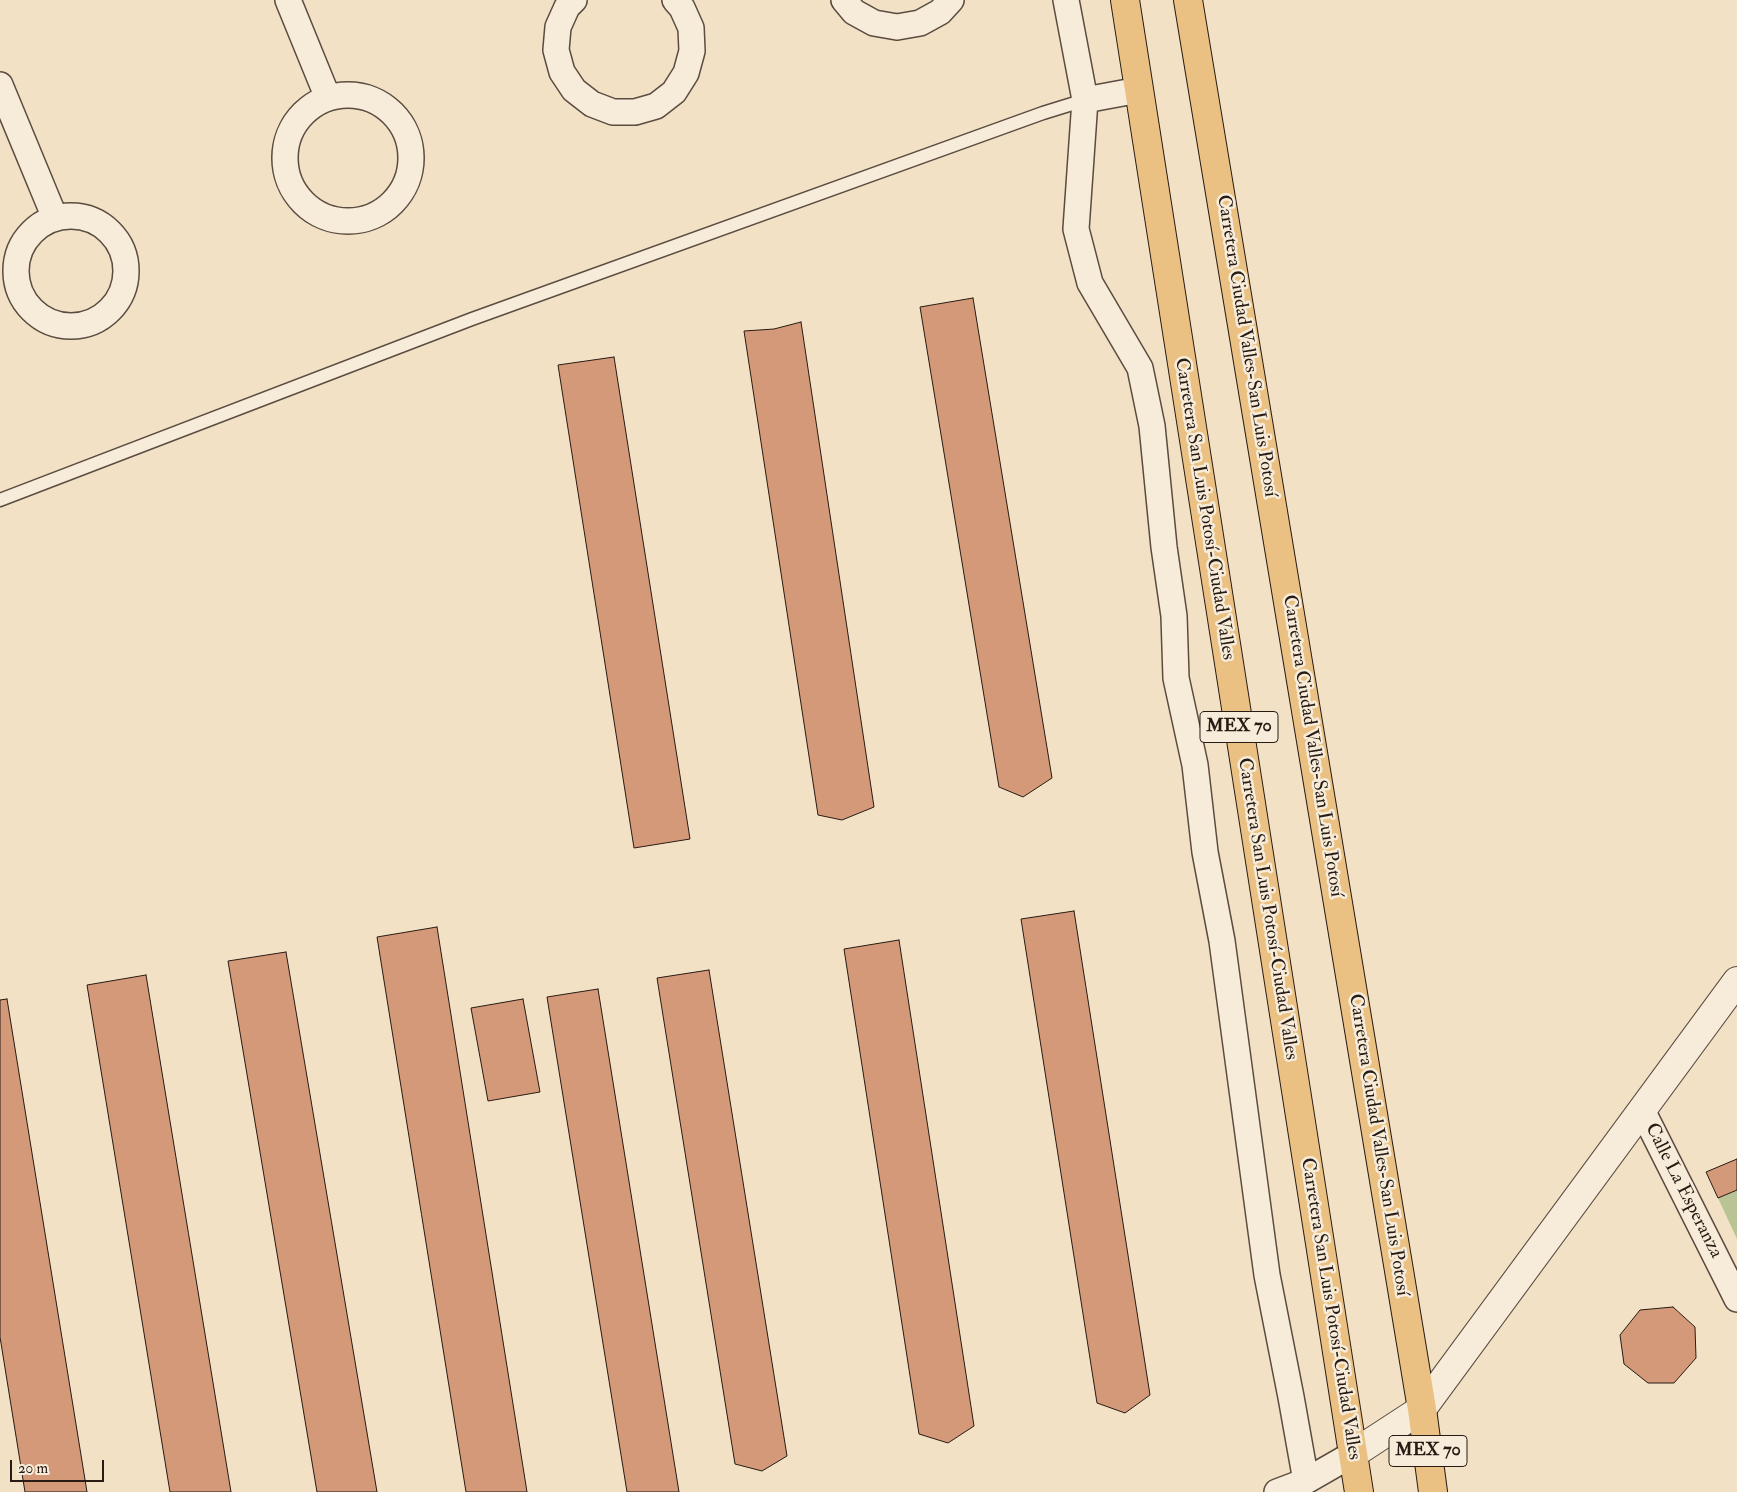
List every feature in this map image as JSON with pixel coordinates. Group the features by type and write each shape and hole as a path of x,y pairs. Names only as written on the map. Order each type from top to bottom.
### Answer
{"main road":[{"name":"Carretera San Luis Potosí-Ciudad Valles","path":"1125,0 1359,1492"},
{"name":"Carretera Ciudad Valles-San Luis Potosí","path":"1188,0 1422,1409 1433,1492"}],"street":[{"path":"288,0 328,98"},
{"path":"574,0 567,7 558,27 556,50 562,72 574,90 592,104 613,112 635,112 656,106 674,92 686,73 692,51 690,28 682,8 674,0"},
{"path":"844,0 854,12 874,23 897,27 920,23 940,12 951,0"},
{"path":"1066,0 1085,100 1076,229 1090,283 1140,368 1152,426 1164,547 1174,616 1176,678 1195,765 1205,852 1222,941 1267,1275 1306,1481"},
{"path":"0,85 55,218"},
{"path":"1085,100 1139,90"},
{"path":"347,94 366,97 375,101 384,106 398,119 407,136 411,155 409,175 401,193 386,208 367,219 345,221 323,216 305,205 292,188 285,166 286,144 294,124 308,108 328,98 347,94"},
{"path":"72,216 89,219 104,227 116,239 123,254 126,271 124,288 117,303 104,317 86,325 68,327 49,322 33,311 22,296 16,278 17,258 25,241 38,227 55,218 72,216"},
{"path":"1277,1492 1306,1481 1353,1454 1422,1409 1642,1110 1732,997"},
{"name":"Calle La Esperanza","path":"1642,1110 1737,1299"}],"lane":[{"path":"0,500 481,316 1043,113 1085,100"}],"green space":[{"path":"1737,1190 1737,1239 1718,1198"}],"building":[{"path":"973,298 1052,778 1023,797 999,787 920,307"},
{"path":"801,322 874,807 842,820 818,815 744,331 774,329"},
{"path":"614,357 690,839 634,848 558,365"},
{"path":"1074,911 1150,1395 1125,1413 1097,1403 1021,919"},
{"path":"437,927 527,1492 466,1492 377,937"},
{"path":"899,940 974,1426 948,1443 919,1434 844,949"},
{"path":"286,952 377,1492 317,1492 228,961"},
{"path":"709,970 787,1456 762,1471 735,1464 657,978"},
{"path":"146,975 231,1492 170,1492 87,985"},
{"path":"598,989 679,1492 627,1492 547,997"},
{"path":"7,999 87,1492 25,1492 0,1337 0,1000"},
{"path":"523,999 540,1092 488,1101 471,1008"},
{"path":"1737,1159 1737,1190 1718,1198 1706,1172"},
{"path":"1673,1307 1695,1327 1696,1358 1674,1383 1648,1383 1624,1364 1620,1335 1640,1310"}]}
